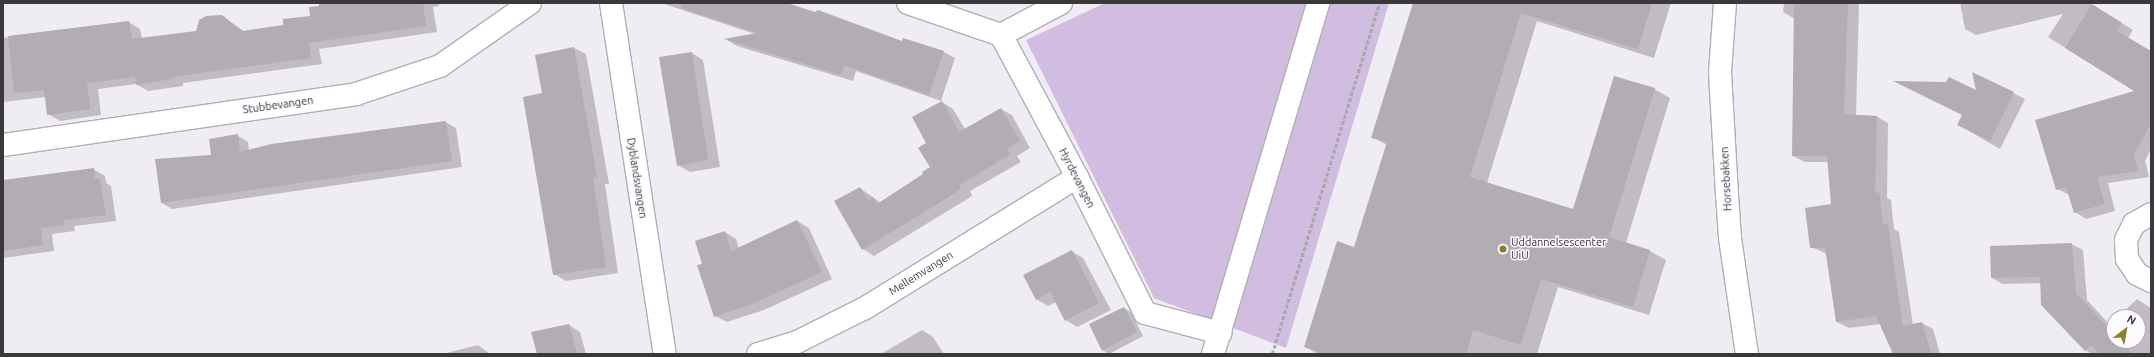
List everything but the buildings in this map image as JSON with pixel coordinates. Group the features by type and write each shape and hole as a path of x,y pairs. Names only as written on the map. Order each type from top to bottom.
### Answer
{"street":[{"name":"Stubbevangen","path":"3,145 356,94 440,66 530,3"},
{"name":"Dyblandsvangen","path":"611,3 665,354"},
{"path":"908,3 1001,35 1061,3"},
{"path":"1213,354 1318,3"},
{"name":"Horsebakken","path":"1725,3 1720,72 1727,196 1730,238 1747,354"},
{"name":"Hyrdevangen","path":"1001,35 1077,177 1145,313 1220,333"},
{"name":"Mellemvangen","path":"758,354 796,342 865,308 1077,177"},
{"path":"2151,214 2134,224 2126,240 2127,258 2137,274 2151,281"}],"path":[{"path":"1272,354 1378,3"}],"shaded area":[{"path":"1105,3 1389,3 1286,348 1154,298 1026,40"}],"place":[{"name":"Uddannelsescenter UiU","path":"1503,249"}]}
